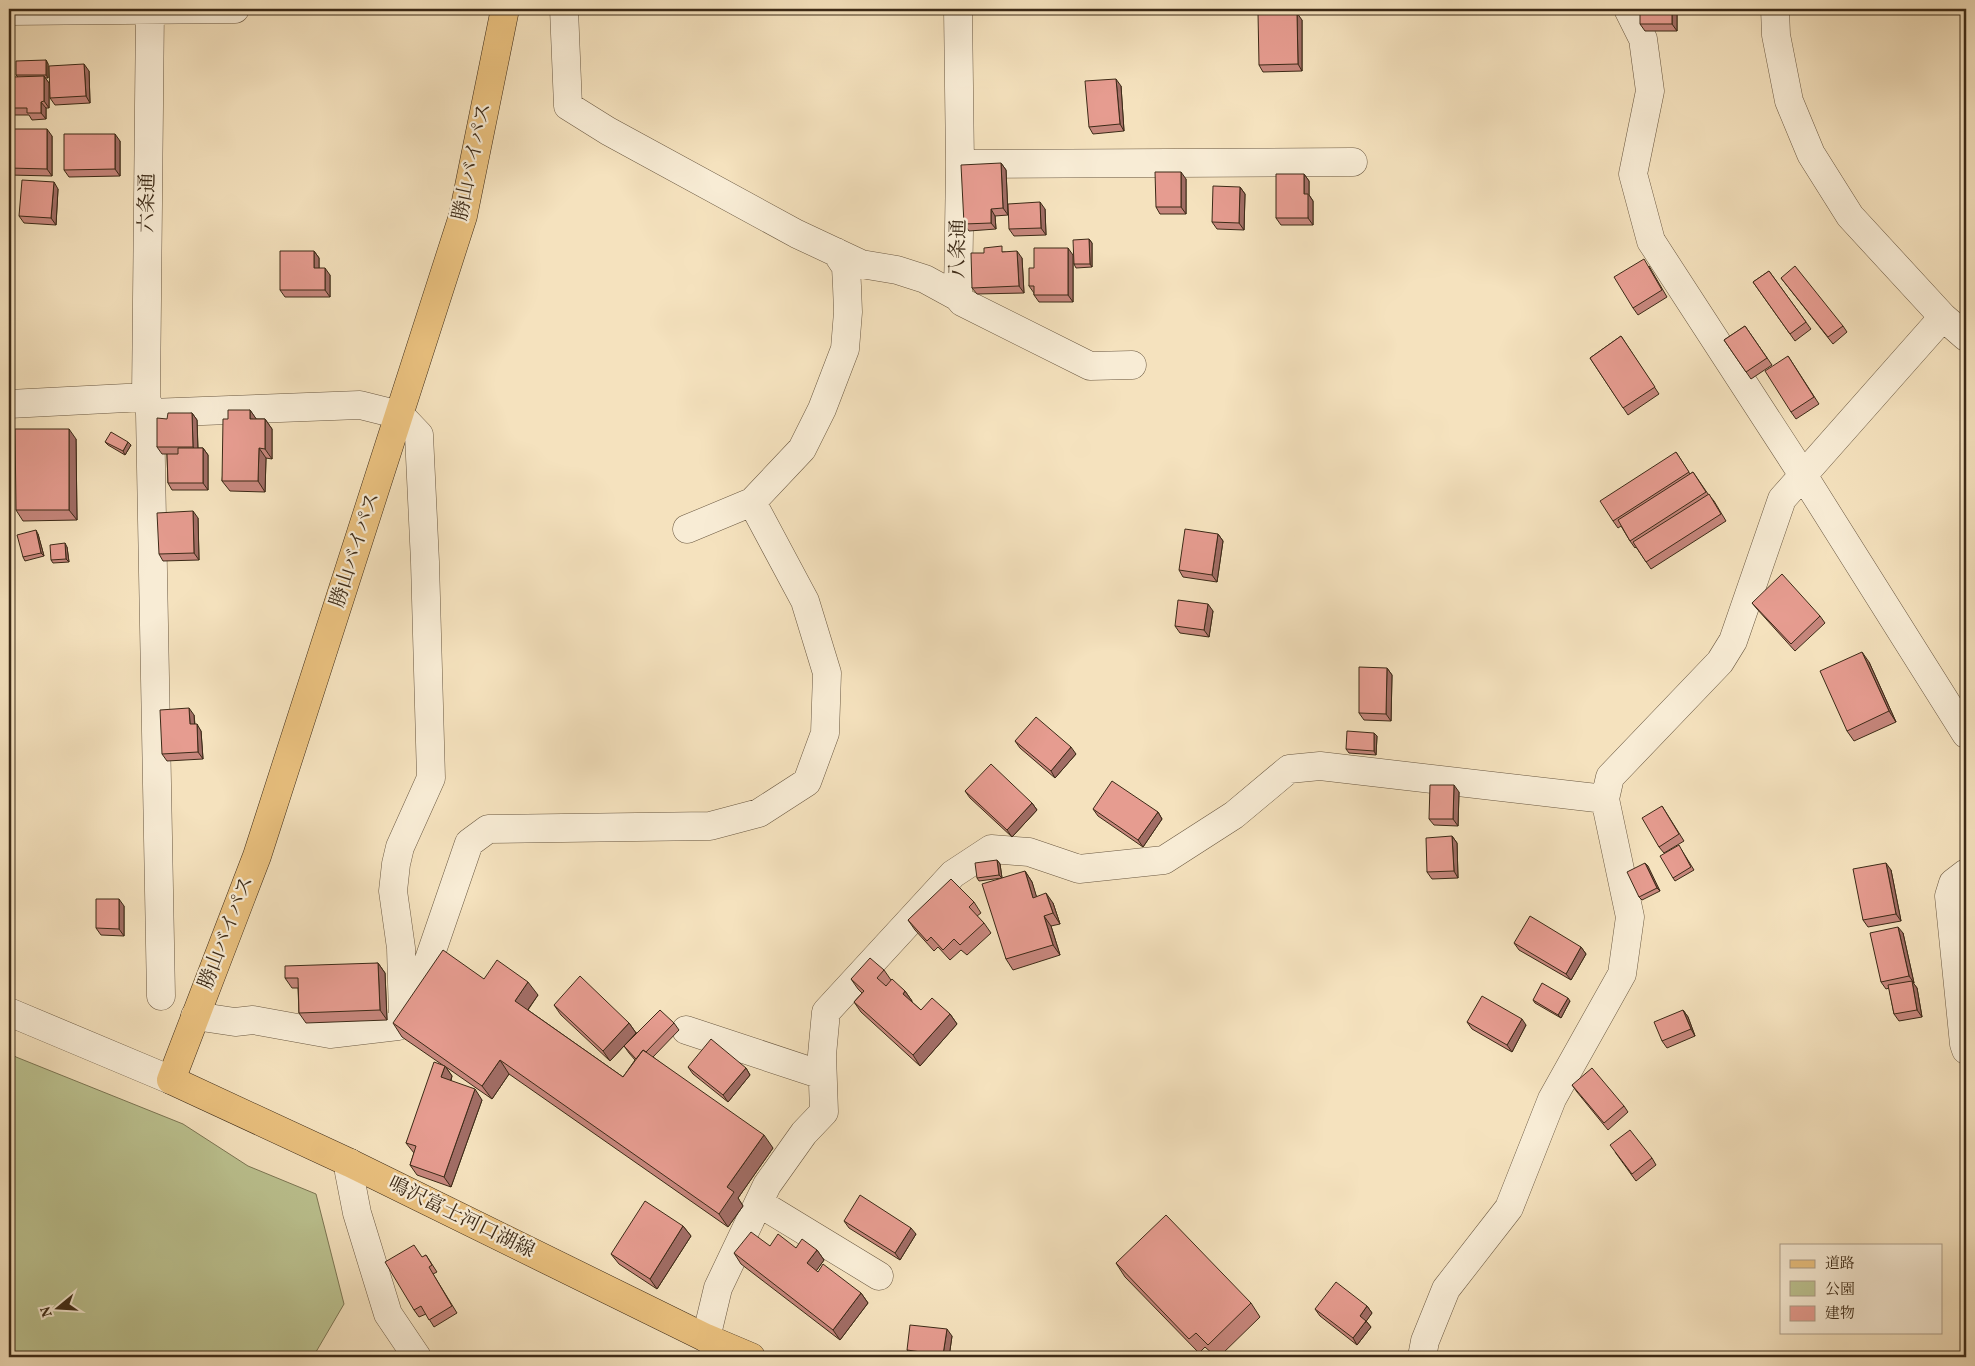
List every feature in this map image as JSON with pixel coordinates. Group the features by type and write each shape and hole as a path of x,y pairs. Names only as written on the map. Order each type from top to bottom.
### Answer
{"main road":[{"name":"勝山バイパス","path":"171,1080 257,856 463,216 505,9"},
{"name":"鳴沢富士河口湖線","path":"171,1080 350,1163 738,1355"}],"street":[{"path":"9,11 235,9"},
{"path":"564,9 568,106 608,131 797,234 861,264 897,270 925,279 958,297"},
{"name":"八条通","path":"958,9 960,164 958,297 962,302 1090,366 1132,365"},
{"path":"1628,9 1643,39 1650,91 1633,174 1651,241 1803,475 1966,734"},
{"path":"1775,9 1776,35 1789,102 1811,154 1850,216 1943,317 1966,338"},
{"name":"六条通","path":"150,10 148,405 161,996"},
{"path":"960,164 1353,162"},
{"path":"687,529 752,502 802,450 822,409 845,349 848,312 846,267 836,252"},
{"path":"1422,1357 1425,1341 1446,1289 1510,1208 1552,1099 1622,974 1630,917 1604,799 1610,777 1720,662 1733,641 1782,498 1943,317"},
{"path":"9,404 360,405 400,415 419,435 425,562 431,778 400,847 396,864 393,891 400,948 403,1019"},
{"path":"195,1016 235,1022 253,1020 330,1034 398,1026 413,1006 469,843 488,829 710,826 759,813 807,782 825,733 827,673 805,601 752,502"},
{"path":"706,1338 718,1288 767,1186 804,1133 824,1112 822,1055 826,1012 953,874 992,849 1029,852 1079,869 1164,860 1234,815 1289,769 1320,766 1604,799"},
{"path":"1966,873 1953,883 1949,896 1966,1050"},
{"path":"9,1012 171,1080"},
{"path":"686,1030 822,1075"},
{"path":"350,1163 357,1213 388,1314 417,1357"},
{"path":"759,1203 879,1276"}],"green space":[{"path":"9,1051 16,1057 183,1124 248,1166 316,1194 344,1304 313,1357 9,1357"}],"building":[{"path":"1640,9 1672,9 1672,24 1640,24"},
{"path":"1258,13 1297,13 1298,64 1259,65"},
{"path":"46,60 46,75 16,75 16,61"},
{"path":"84,64 86,96 50,98 49,66"},
{"path":"44,76 44,101 41,102 41,113 27,113 27,108 9,108 9,85 13,85 13,77"},
{"path":"1116,79 1120,124 1089,127 1085,81"},
{"path":"9,129 47,129 47,169 9,168"},
{"path":"64,134 115,134 115,169 64,170"},
{"path":"1001,163 1003,208 991,209 991,223 964,224 961,165"},
{"path":"1155,172 1181,172 1181,207 1156,207"},
{"path":"1276,174 1304,174 1304,194 1308,194 1308,218 1276,218"},
{"path":"22,180 54,182 51,218 19,216"},
{"path":"1213,186 1240,187 1239,223 1212,222"},
{"path":"1040,202 1041,228 1009,229 1008,204"},
{"path":"1089,239 1090,264 1074,264 1073,240"},
{"path":"1002,246 1002,252 1017,251 1019,286 972,288 971,253 984,253 984,248"},
{"path":"1034,248 1068,248 1068,295 1034,295 1034,286 1029,286 1029,268 1034,268"},
{"path":"280,251 314,251 314,268 325,268 325,290 280,290"},
{"path":"1644,259 1662,290 1633,308 1614,277"},
{"path":"1795,266 1843,326 1828,337 1781,278"},
{"path":"1769,271 1806,322 1790,334 1753,282"},
{"path":"1745,326 1767,358 1746,372 1724,340"},
{"path":"1621,336 1655,387 1623,408 1590,358"},
{"path":"1788,356 1814,397 1791,412 1765,371"},
{"path":"228,410 250,410 250,419 265,419 265,449 259,448 258,481 222,481 223,419 228,419"},
{"path":"168,413 192,413 193,447 157,447 157,418 167,419"},
{"path":"15,429 69,429 69,510 16,510"},
{"path":"111,432 128,442 123,451 105,442"},
{"path":"178,448 203,448 203,483 168,483 167,454 178,454"},
{"path":"1676,452 1689,472 1613,521 1600,501"},
{"path":"1693,472 1706,492 1630,541 1618,520"},
{"path":"1709,494 1721,514 1646,562 1633,542"},
{"path":"193,511 194,553 159,554 157,513"},
{"path":"1185,529 1218,534 1212,575 1179,570"},
{"path":"36,530 41,553 23,557 17,535"},
{"path":"65,543 66,559 51,560 50,545"},
{"path":"1782,574 1820,616 1791,644 1752,603"},
{"path":"1178,600 1208,604 1204,630 1175,626"},
{"path":"1862,652 1889,711 1847,731 1820,671"},
{"path":"1359,667 1387,668 1386,714 1359,713"},
{"path":"189,708 190,724 197,724 198,752 162,754 160,710"},
{"path":"1036,717 1071,747 1051,771 1015,741"},
{"path":"1347,731 1374,733 1374,751 1346,749"},
{"path":"991,764 1032,803 1007,830 965,791"},
{"path":"1112,781 1158,812 1138,840 1093,809"},
{"path":"1430,785 1454,785 1453,819 1429,819"},
{"path":"1662,806 1679,834 1659,847 1642,818"},
{"path":"1452,836 1454,871 1427,872 1426,838"},
{"path":"1679,845 1691,867 1673,878 1660,856"},
{"path":"997,860 999,875 977,878 975,863"},
{"path":"1645,863 1657,888 1639,897 1627,872"},
{"path":"1886,863 1896,914 1863,920 1853,869"},
{"path":"1025,871 1033,898 1046,893 1053,913 1044,916 1053,945 1006,959 982,884"},
{"path":"951,879 974,902 969,907 984,923 960,945 954,939 943,950 931,937 927,941 908,920"},
{"path":"96,899 119,899 119,929 96,928"},
{"path":"1530,916 1581,947 1566,974 1514,943"},
{"path":"1898,927 1909,976 1881,982 1870,933"},
{"path":"443,950 484,979 497,960 528,982 515,1001 623,1077 643,1050 764,1135 727,1187 734,1192 719,1214 500,1060 482,1086 393,1023"},
{"path":"870,958 884,970 877,978 886,986 892,979 905,991 903,994 921,1010 932,998 950,1014 913,1055 854,1002 864,991 851,979"},
{"path":"378,963 380,1010 299,1013 298,978 285,978 285,966"},
{"path":"580,976 629,1023 603,1051 554,1005"},
{"path":"1912,981 1917,1010 1894,1014 1888,985"},
{"path":"1542,983 1568,998 1558,1015 1533,1000"},
{"path":"1482,996 1522,1019 1507,1045 1467,1022"},
{"path":"660,1010 674,1023 646,1052 643,1050 636,1059 624,1046"},
{"path":"1683,1010 1691,1029 1662,1041 1654,1022"},
{"path":"711,1039 746,1068 723,1095 688,1067"},
{"path":"434,1062 445,1066 441,1077 475,1089 444,1177 410,1165 416,1146 406,1143"},
{"path":"1592,1068 1624,1106 1604,1123 1572,1085"},
{"path":"1630,1130 1652,1158 1632,1174 1610,1145"},
{"path":"860,1195 911,1228 895,1253 844,1221"},
{"path":"645,1201 683,1226 650,1279 611,1254"},
{"path":"1166,1215 1251,1303 1208,1345 1196,1333 1189,1339 1116,1263"},
{"path":"751,1232 770,1246 778,1234 796,1248 802,1239 817,1250 807,1263 818,1272 823,1264 861,1293 833,1330 734,1253"},
{"path":"414,1245 422,1257 426,1255 432,1265 429,1267 452,1306 429,1320 421,1306 414,1310 385,1262"},
{"path":"1336,1282 1367,1306 1360,1316 1366,1321 1353,1338 1315,1309"},
{"path":"910,1325 947,1329 943,1355 907,1350"},
{"path":"1215,1353 1222,1357 1212,1357"}]}
